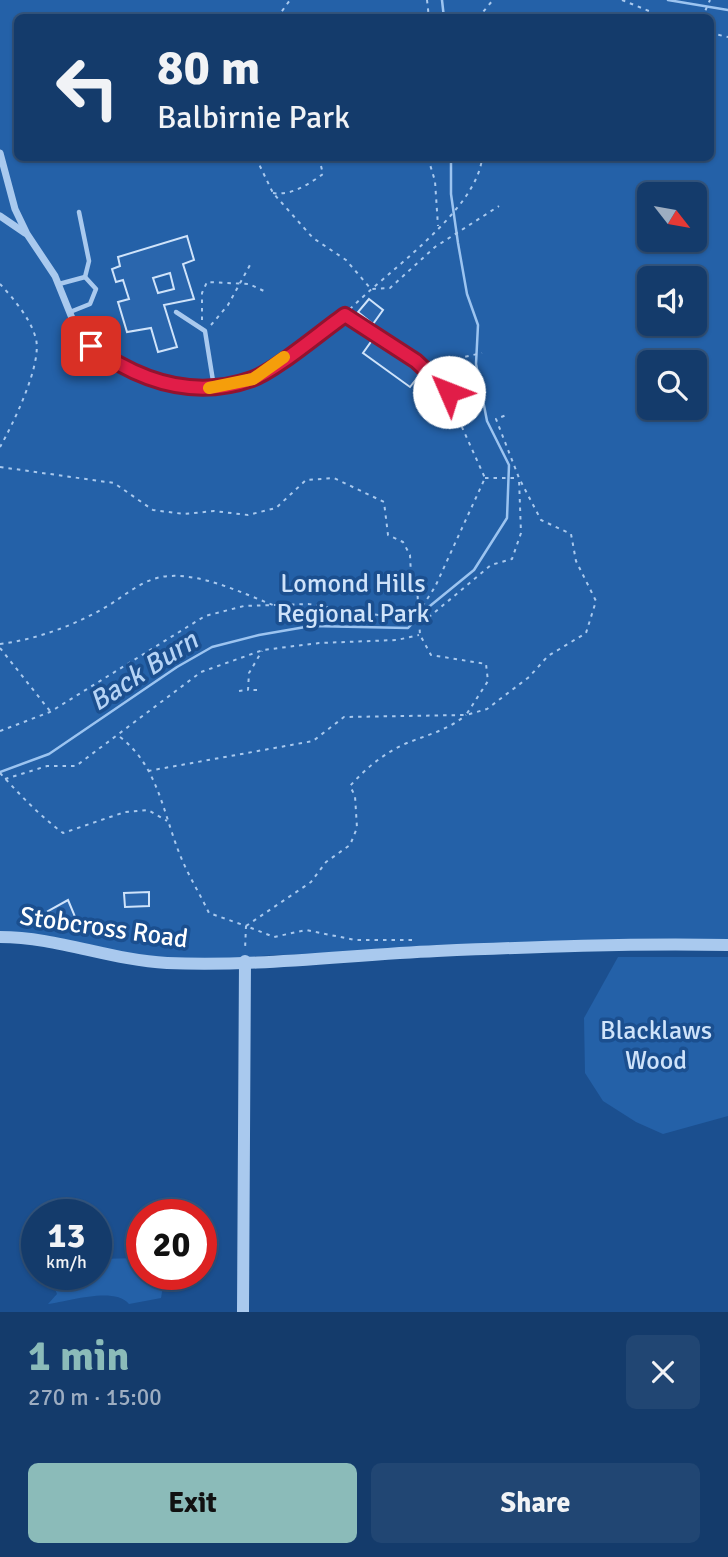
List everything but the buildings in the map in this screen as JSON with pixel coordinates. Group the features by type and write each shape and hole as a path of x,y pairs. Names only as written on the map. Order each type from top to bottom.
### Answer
{"street":[{"path":"0,153 15,209 58,284 76,328 91,346 132,373 201,390 253,379 345,315"},
{"path":"0,216 27,234"},
{"name":"Stobcross Road","path":"0,937 43,940 139,960 244,961 437,951 678,944 728,946"},
{"path":"243,1312 244,961"}],"lane":[{"path":"79,212 89,261 85,277"},
{"path":"58,284 85,277"},
{"path":"69,313 93,300 96,289 85,277"},
{"path":"176,312 205,331 215,387"},
{"path":"345,315 380,335 422,366 449,392 458,417"}],"path":[{"path":"481,14 493,0"},
{"path":"622,0 656,14"},
{"path":"257,161 273,193 313,238 346,260 371,289"},
{"path":"273,193 280,194 304,187 323,174 320,161"},
{"path":"429,161 435,181 438,227"},
{"path":"345,315 457,209 477,179 481,161"},
{"path":"371,289 390,288 435,247 499,206"},
{"path":"205,331 228,305 250,264"},
{"path":"205,331 200,311 201,293 207,282 224,280 239,286 249,284 266,292"},
{"path":"0,284 16,301 36,339 34,366 0,447"},
{"path":"422,366 482,353"},
{"path":"148,771 313,740 344,717 466,715 487,709 528,677 548,656 586,633 596,601 576,561 571,534 541,520 519,478 496,419 509,414"},
{"path":"0,731 50,712 205,616 244,606 274,605 340,607 378,615 407,616 420,610 435,587 485,478 458,417"},
{"path":"0,467 114,483 153,510 184,513 214,511 248,515 276,508 306,480 334,478 384,502 388,535 403,542 410,555 420,610 420,635 431,655 485,664 488,681 466,715 455,724 404,744 370,764 350,786 355,796 357,828 350,845 326,862 311,882 246,926"},
{"path":"485,478 519,478"},
{"path":"420,624 491,565 512,559 521,533 519,478"},
{"path":"50,712 0,646 24,641 71,624 111,604 136,586 168,576 231,588 274,605"},
{"path":"5,779 47,766 76,766 201,672 263,650 319,643 397,640 420,635"},
{"path":"248,690 249,673 263,650"},
{"path":"239,691 257,690"},
{"path":"119,736 137,750 148,771 180,856 209,913 274,937 306,930 355,940 411,940"},
{"path":"0,774 20,790 37,813 63,833 125,812 148,810 169,822"},
{"path":"244,961 246,926"}],"green space":[{"name":"Lomond Hills Regional Park","path":"0,0 728,0 728,946 275,955 168,963 0,938"},
{"name":"Blacklaws Wood","path":"618,957 728,957 728,1116 663,1134 636,1122 603,1101 585,1073 584,1018"},
{"path":"126,1258 126,1290 162,1290 161,1298 129,1304 113,1296 102,1296 48,1304 57,1294 55,1290 112,1290 112,1259"}],"waterway":[{"path":"442,0 444,14"},
{"path":"668,0 728,10"},
{"name":"Back Burn","path":"0,772 49,754 177,667 212,647 311,626 408,628 425,610 474,570 507,518 509,465 487,421 476,364 478,325 467,294 458,243 451,194 451,161"}],"slow traffic":[{"path":"209,388 253,379 284,357"}],"route":[{"path":"91,346 132,373 201,390 253,379 345,315 380,335 416,361 449,392"}]}
